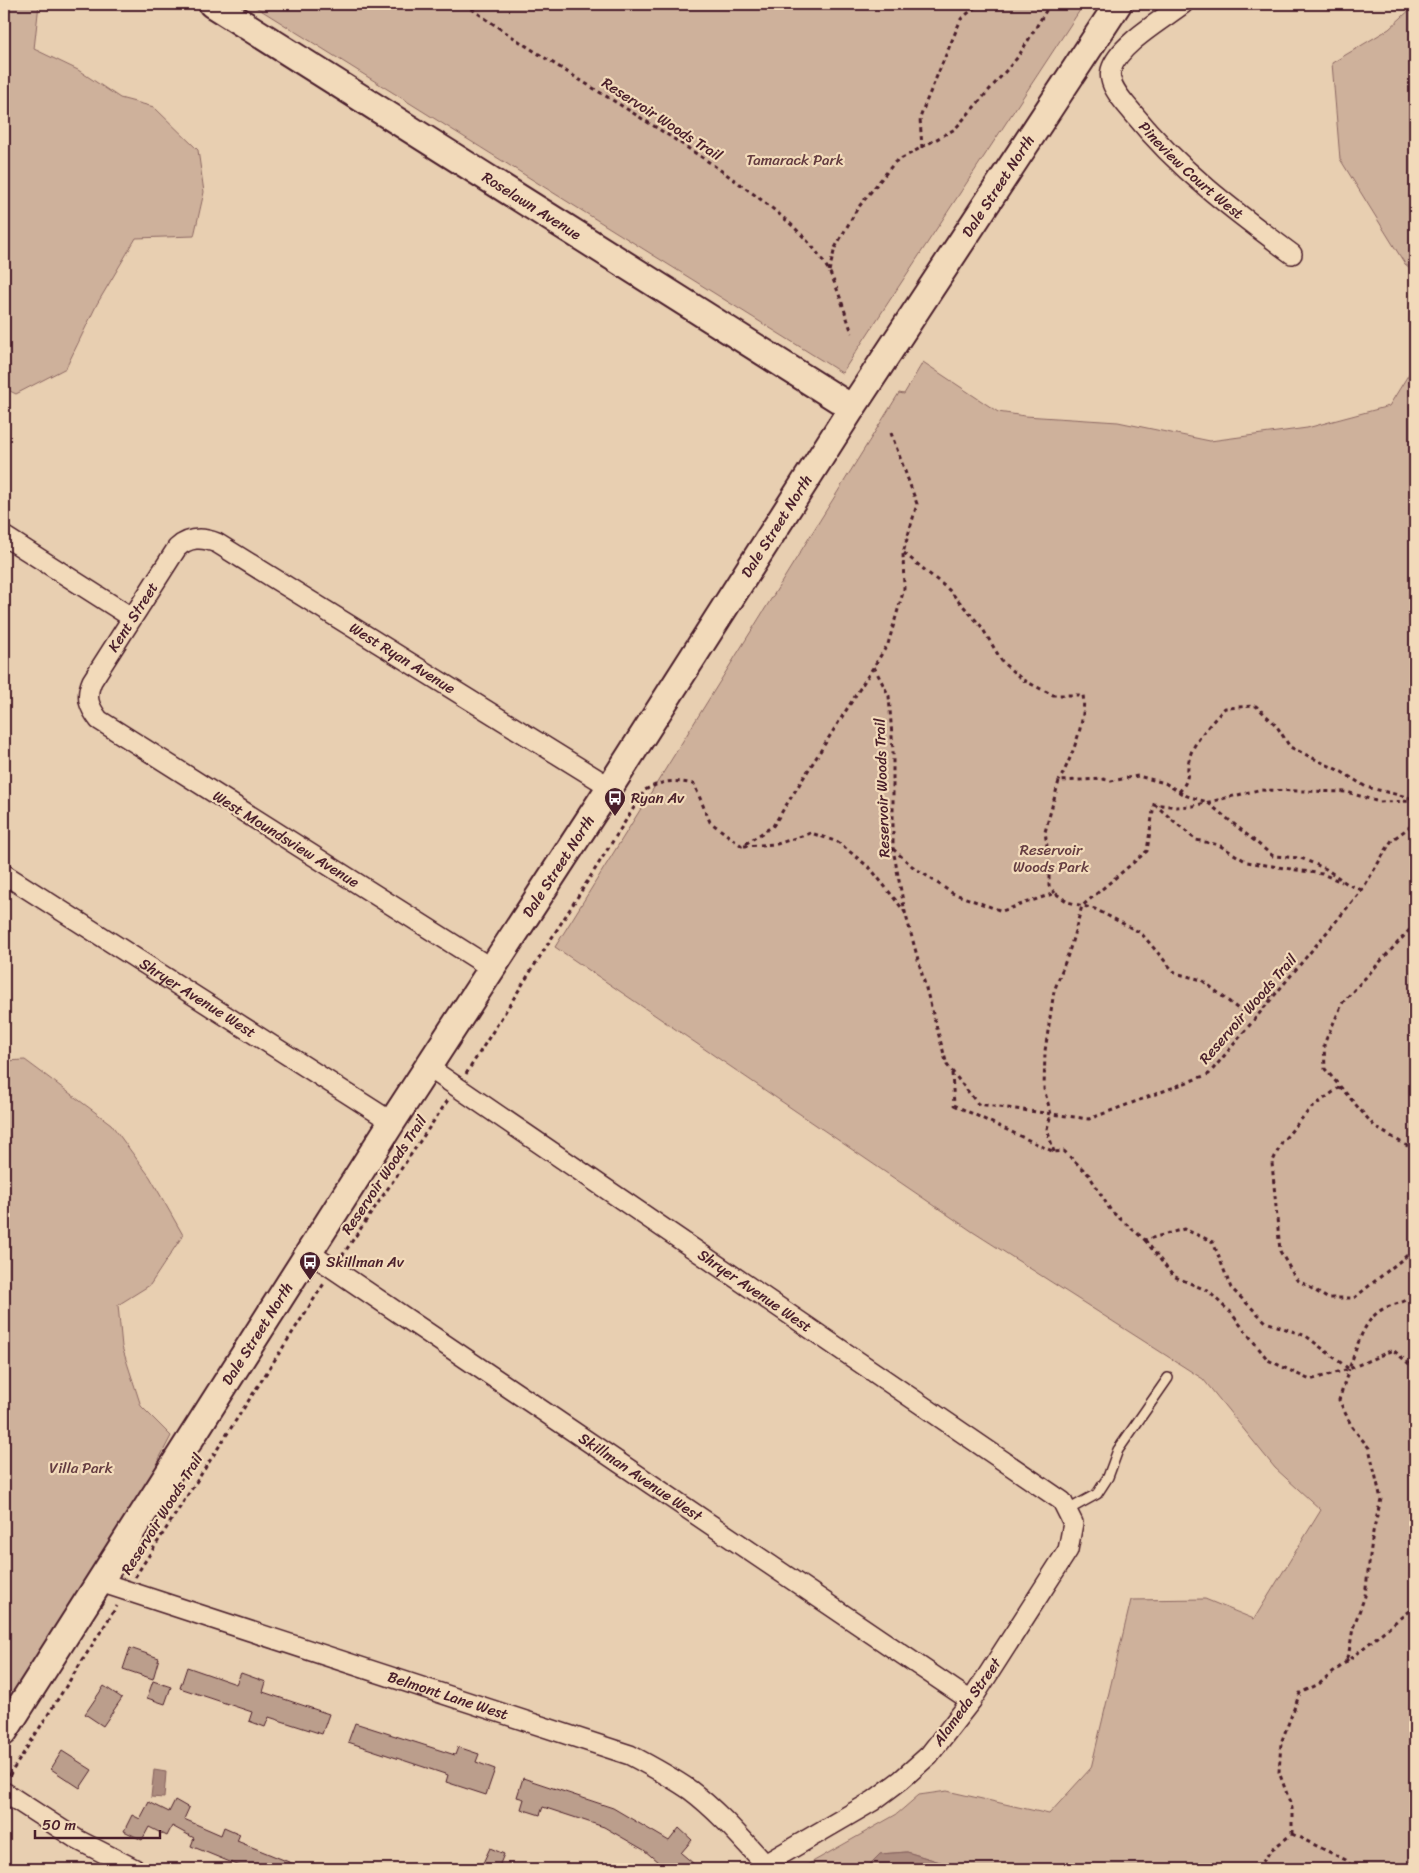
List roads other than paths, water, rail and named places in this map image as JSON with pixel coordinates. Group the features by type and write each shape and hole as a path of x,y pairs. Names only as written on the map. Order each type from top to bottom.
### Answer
{"main road":[{"name":"Roselawn Avenue","path":"212,4 852,408"},
{"name":"Dale Street North","path":"4,1732 392,1122 610,788 852,408 1118,4"}],"street":[{"name":"Pineview Court West","path":"1181,4 1116,56 1110,72 1116,92 1169,154 1232,210 1292,254"},
{"path":"4,536 131,617"},
{"name":"West Ryan Avenue","path":"192,539 200,538 217,543 610,788"},
{"name":"Kent Street","path":"88,702 88,691 92,681 131,617 177,548 192,539"},
{"name":"West Moundsview Avenue","path":"88,702 100,720 492,968"},
{"name":"Shryer Avenue West","path":"4,874 392,1122"},
{"name":"Shryer Avenue West","path":"428,1068 1062,1501 1070,1517"},
{"name":"Skillman Avenue West","path":"310,1253 971,1701"},
{"name":"Alameda Street","path":"762,1866 858,1810 901,1780 928,1755 971,1701 1068,1550 1070,1517"},
{"name":"Belmont Lane West","path":"100,1582 630,1756 659,1770 690,1790 717,1813 762,1866"},
{"path":"6,1784 78,1840 135,1869"}],"lane":[{"path":"1070,1517 1097,1494 1108,1477 1118,1450 1168,1378"}],"place":[{"name":"Ryan Av","path":"615,817"},
{"name":"Skillman Av","path":"310,1281"}],"park label":[{"name":"Tamarack Park","path":"795,160"},
{"name":"Reservoir Woods Park","path":"1051,858"},
{"name":"Villa Park","path":"81,1468"}]}
